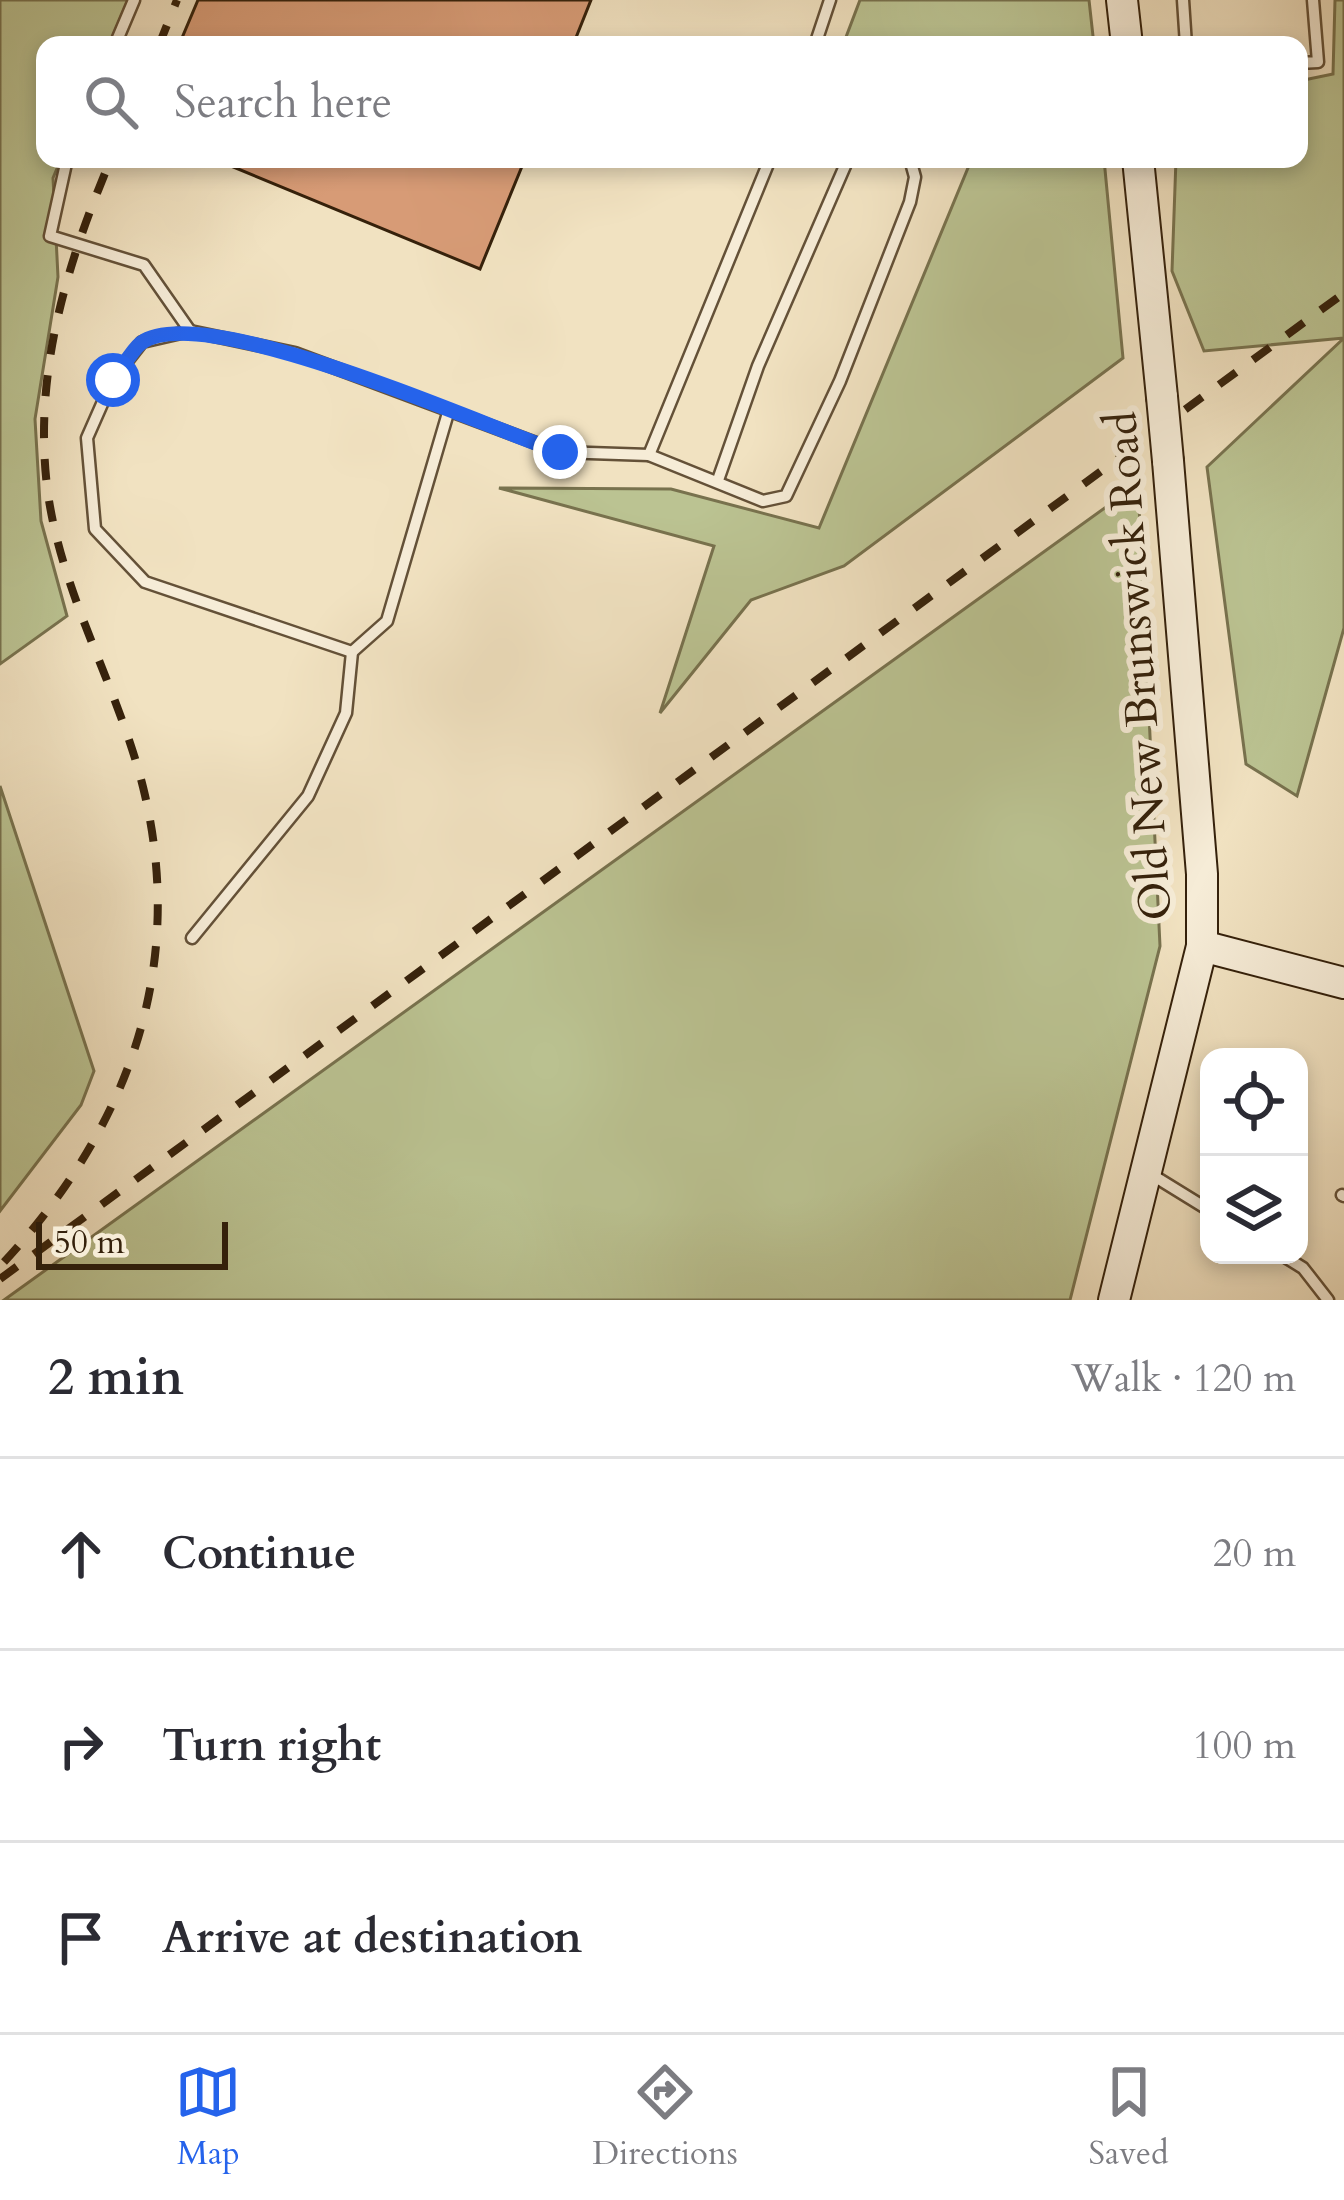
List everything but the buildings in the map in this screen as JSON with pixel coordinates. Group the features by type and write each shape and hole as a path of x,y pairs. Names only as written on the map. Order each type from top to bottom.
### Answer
{"main road":[{"path":"1122,0 1126,36"},
{"name":"Old New Brunswick Road","path":"1114,1300 1202,946 1202,874 1139,168"},
{"path":"1202,946 1344,983"}],"lane":[{"path":"119,36 134,0"},
{"path":"818,36 830,0"},
{"path":"1183,0 1185,36"},
{"path":"1308,63 1318,62 1312,0"},
{"path":"65,168 50,236 144,265 190,331"},
{"path":"649,455 766,168"},
{"path":"718,481 758,366 844,168"},
{"path":"352,652 145,582 94,530 87,437 113,380 142,342 190,331 295,353 560,452 649,455 763,501 785,496 839,381 910,202 912,168"},
{"path":"192,938 308,796 346,712 352,652 388,621 448,413"},
{"path":"1146,1172 1200,1205"},
{"path":"1297,1264 1328,1300"}],"green space":[{"path":"0,0 128,0 113,36 36,36 36,168 57,168 53,178 58,277 35,419 41,521 67,616 0,664"},
{"path":"860,0 1089,0 1093,36 846,36"},
{"path":"1335,0 1344,0 1344,338 1204,351 1172,271 1176,168 1308,168 1308,79 1333,74"},
{"path":"968,168 1105,168 1123,358 844,566 751,600 660,713 714,546 499,488 671,489 819,528"},
{"path":"1344,338 1344,628 1297,796 1246,764 1207,467"},
{"path":"1138,484 1160,946 1070,1300 4,1300"},
{"path":"0,786 94,1071 81,1105 0,1211"}],"railway":[{"path":"163,36 177,0"},
{"path":"4,1262 84,1157 114,1101 137,1043 151,982 158,919 155,854 143,787 66,570 48,494 44,450 49,365 57,322 80,240 108,168"},
{"path":"0,1279 1344,293"}],"route":[{"path":"113,380 142,342 190,331 295,353 479,426 560,452"}]}
